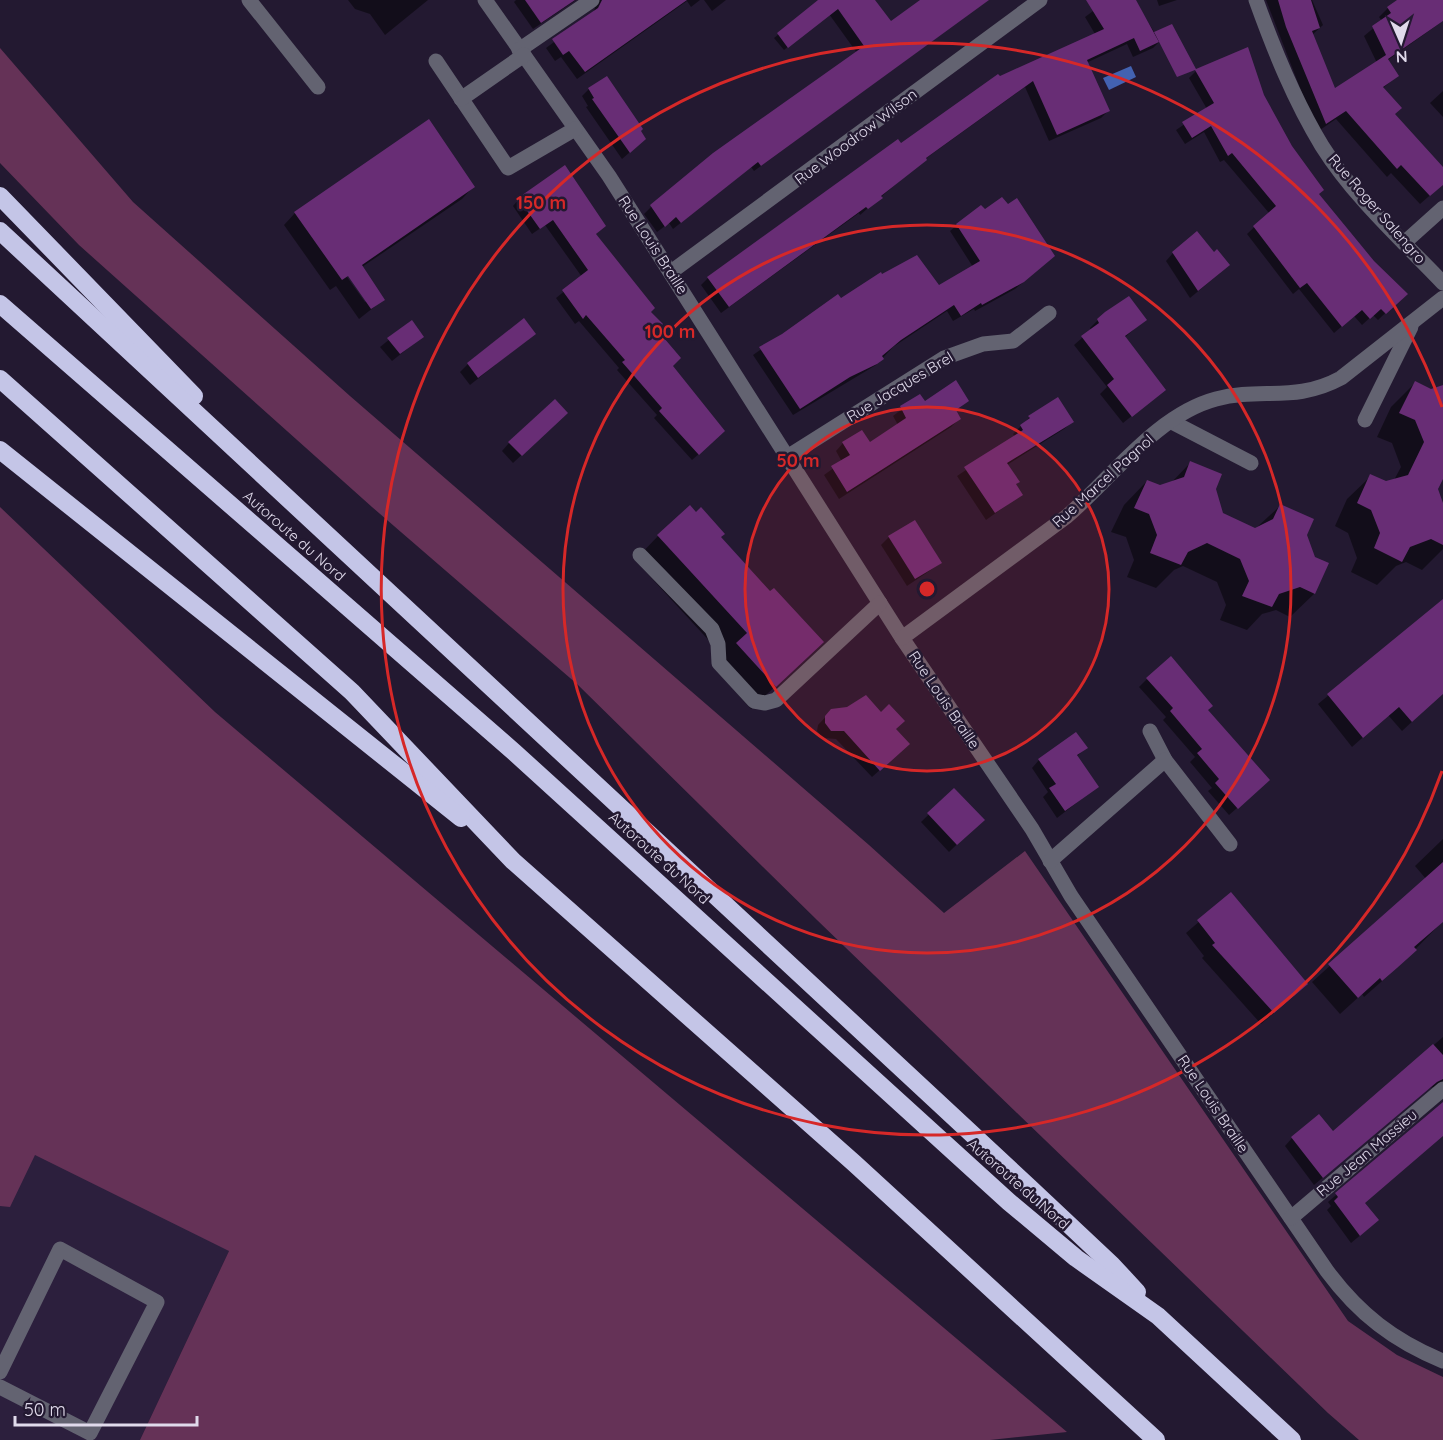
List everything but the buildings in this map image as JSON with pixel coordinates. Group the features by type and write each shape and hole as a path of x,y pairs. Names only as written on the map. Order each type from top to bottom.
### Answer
{"highway":[{"path":"0,196 161,361 265,477"},
{"path":"0,231 1112,1265 1158,1316"},
{"name":"Autoroute du Nord","path":"0,304 523,760 1009,1202 1076,1258 1158,1316 1292,1440"},
{"path":"0,379 352,692 513,861"},
{"path":"0,450 513,861 854,1163 1156,1440"}],"street":[{"path":"249,0 318,87"},
{"name":"Rue Louis Braille","path":"485,0 671,273 902,638 1024,817 1071,896 1341,1289 1369,1319 1401,1342 1443,1360"},
{"path":"461,99 592,0"},
{"name":"Rue Woodrow Wilson","path":"671,273 1040,0"},
{"name":"Rue Roger Salengro","path":"1256,0 1288,80 1323,147 1344,176 1443,283"},
{"path":"436,61 508,168 575,129"},
{"path":"1404,243 1443,208"},
{"name":"Rue Marcel Pagnol","path":"902,638 1066,517 1088,499 1136,448 1172,422 1217,398 1301,393 1322,388 1341,378 1443,298"},
{"name":"Rue Jacques Brel","path":"787,458 944,358 983,344 1013,340 1049,313"},
{"path":"1365,420 1414,321"},
{"path":"1172,422 1251,463"},
{"path":"640,555 712,629 718,644 719,663 754,701 765,703 776,700 880,603"},
{"path":"1150,731 1165,760 1230,844"},
{"path":"1050,861 1165,760"},
{"name":"Rue Jean Massieu","path":"1291,1218 1443,1089"},
{"path":"0,1371 60,1249 157,1302 90,1433 0,1387"}],"shaded area":[{"path":"0,48 133,202 350,396 869,845 944,913 1025,851 1348,1321 1397,1355 1443,1377 1443,1440 1359,1440 1328,1413 817,920 577,684 372,507 79,245 0,163"},
{"path":"0,507 215,712 1067,1432 990,1440 140,1440 229,1251 35,1155 10,1207 0,1206"},
{"path":"0,585 229,1251 140,1440 0,1440"}],"water":[{"path":"1131,66 1136,77 1109,90 1103,78"}]}
